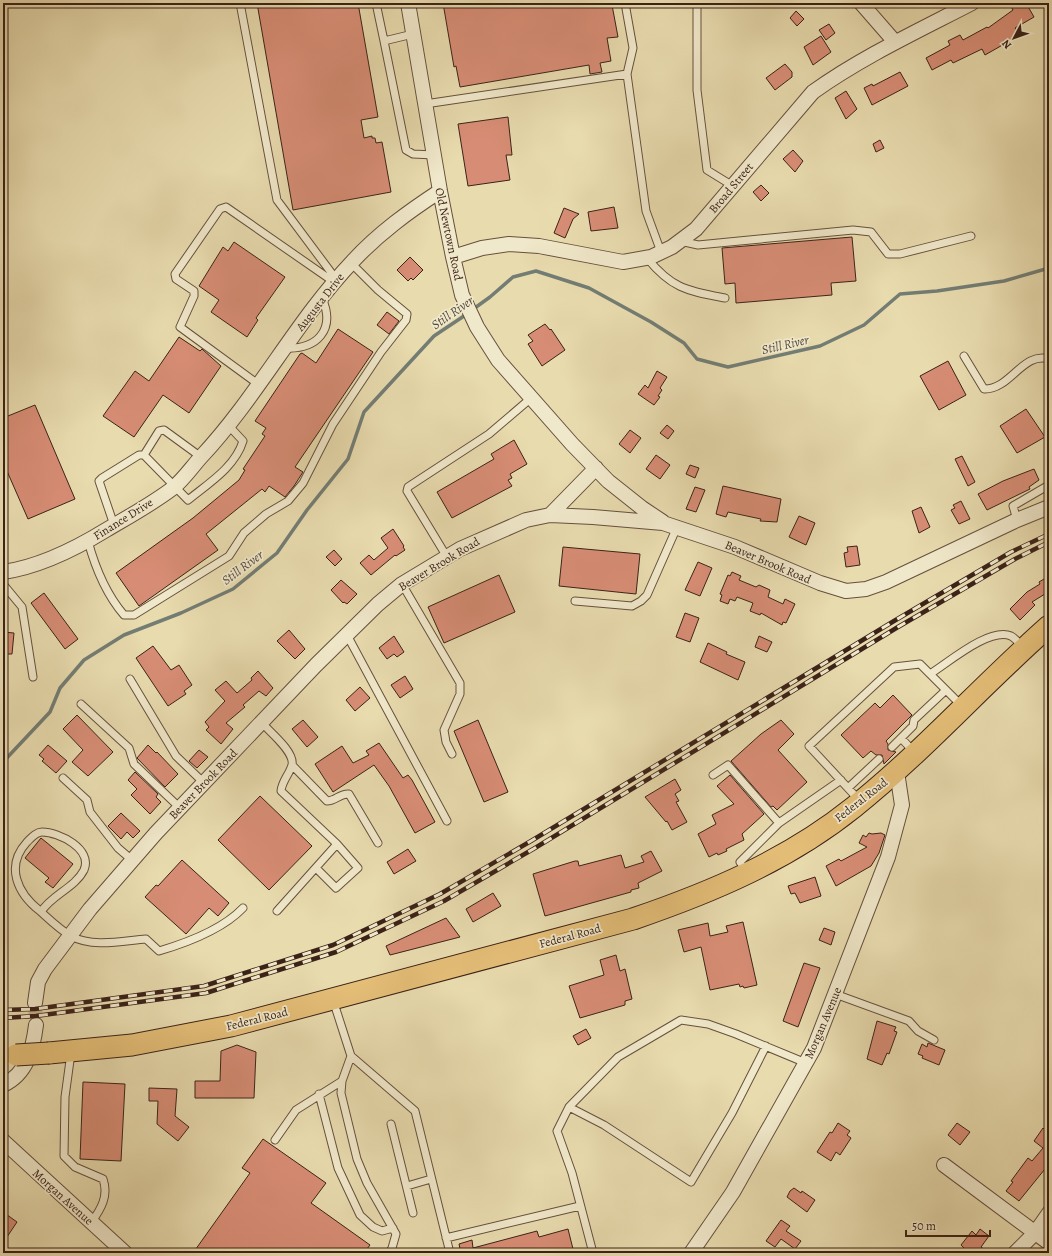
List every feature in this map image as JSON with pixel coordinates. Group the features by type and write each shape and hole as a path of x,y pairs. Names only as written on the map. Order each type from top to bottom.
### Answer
{"main road":[{"name":"Federal Road","path":"9,1055 49,1053 139,1044 231,1026 633,919 695,898 747,874 805,842 855,795 897,772 1024,649 1048,630"}],"street":[{"name":"Old Newtown Road","path":"408,3 440,191 453,257 462,295 477,327 498,360 530,399 596,468 642,508 663,523"},
{"path":"861,3 895,42"},
{"name":"Broad Street","path":"453,257 482,248 510,244 539,246 623,262 647,258 661,252 696,229 813,92 829,80 895,42 972,3"},
{"name":"Augusta Drive","path":"226,430 284,348 335,281 351,263 387,228 440,191"},
{"name":"Finance Drive","path":"3,572 22,569 88,541 114,525 176,485 226,430"},
{"path":"550,515 596,468"},
{"name":"Beaver Brook Road","path":"35,1003 38,982 45,969 90,909 132,860 180,808 346,635 378,604 402,584 447,557 489,536 526,520 550,515 663,523 735,546 820,583 846,591 866,589 886,582 1017,520 1049,508"},
{"name":"Morgan Avenue","path":"691,1253 733,1192 814,1048 888,857 902,805 897,772"},
{"path":"3,1085 10,1081 27,1063 35,1036 36,1025"},
{"name":"Morgan Avenue","path":"3,1141 125,1253"},
{"path":"944,1165 1049,1243"},
{"path":"1015,1253 1035,1233 1049,1213"}],"lane":[{"path":"240,3 276,200 335,281"},
{"path":"376,3 406,150 413,154 434,155"},
{"path":"625,3 633,48 627,74 646,211 661,252"},
{"path":"697,3 697,90 707,170 733,186"},
{"path":"384,41 413,34"},
{"path":"425,104 627,74"},
{"path":"258,384 180,327 194,296 194,291 176,279 175,274 220,210 226,207 335,281"},
{"path":"679,241 698,245 853,230 871,232 888,254 900,254 971,236"},
{"path":"647,258 659,273 673,283 690,291 725,298"},
{"path":"88,541 98,571 118,609 124,615 134,615 229,556 244,533 266,514 288,501 303,482 333,424 381,352 406,320 407,314 351,263"},
{"path":"284,348 298,349 316,342 327,323 327,310 322,298"},
{"path":"964,356 984,389 989,389 1000,385 1034,358 1049,358"},
{"path":"447,557 407,491 408,487 489,434 530,399"},
{"path":"144,455 159,431 164,430 201,457"},
{"path":"114,525 99,481 102,478 139,455 144,455 176,485 188,500 217,477 240,451 243,441 226,430"},
{"path":"1017,520 1013,506 1049,486"},
{"path":"575,601 632,606 641,602 647,595 677,527"},
{"path":"3,584 22,607 33,677"},
{"path":"402,584 460,683 460,694 444,730 446,742 452,754"},
{"path":"346,635 448,821"},
{"path":"930,674 983,640 999,635 1012,636 1024,649"},
{"path":"879,759 855,795 808,746 894,667 920,664 964,707"},
{"path":"130,679 176,756 204,783"},
{"path":"892,747 913,726 914,720 946,690"},
{"path":"81,704 129,748 134,764 180,808"},
{"path":"262,723 291,755 292,765 281,784 280,791 337,844 358,868 336,888 316,868"},
{"path":"901,738 916,753"},
{"path":"292,765 327,801 332,801 344,793 349,794 378,843"},
{"path":"713,776 728,765 779,823"},
{"path":"63,778 87,800 90,812 118,848 132,860"},
{"path":"747,874 740,862 779,823 841,780"},
{"path":"41,912 46,904 68,888 84,870 85,858 80,848 70,841 42,832 33,836 23,846 15,861 16,878 20,890 32,905 70,935 94,943 146,939 159,951 190,941 236,915 243,908"},
{"path":"277,911 337,844"},
{"path":"835,994 909,1021 918,1031 934,1040"},
{"path":"333,1000 351,1056 415,1111 450,1253"},
{"path":"592,1253 572,1173 557,1131 568,1107 618,1057 681,1020 708,1024 806,1062"},
{"path":"568,1107 604,1125 691,1182 732,1113 766,1046"},
{"path":"71,1051 65,1097 64,1156 75,1167 103,1179 105,1186 105,1201 91,1223"},
{"path":"351,1056 342,1081 341,1093 357,1159 367,1183 396,1234 389,1253"},
{"path":"275,1140 296,1110 319,1094 342,1081"},
{"path":"319,1094 338,1168 360,1215 373,1227 382,1232 393,1228"},
{"path":"391,1124 414,1213"},
{"path":"407,1186 431,1179"},
{"path":"446,1238 580,1206"}],"building":[{"path":"257,3 358,3 378,117 361,120 364,138 372,136 372,138 375,138 376,143 382,142 391,192 293,210"},
{"path":"443,3 601,3 601,7 612,5 618,37 607,38 611,61 600,63 602,72 590,74 589,65 460,87 456,66 454,67"},
{"path":"1009,3 1026,3 1034,17 1015,28 1020,35 985,55 982,49 953,63 951,60 932,70 926,58 950,45 948,41 960,35 963,40 987,27 988,28 1013,10"},
{"path":"796,11 804,19 797,26 790,18"},
{"path":"829,24 835,33 826,40 819,30"},
{"path":"821,36 831,52 813,65 804,47"},
{"path":"785,64 792,72 792,77 775,90 766,78"},
{"path":"900,72 908,86 872,105 864,88 872,84 873,86"},
{"path":"846,91 857,109 846,119 835,98"},
{"path":"508,117 512,155 506,155 510,180 468,186 458,124"},
{"path":"880,140 884,148 876,152 873,144"},
{"path":"793,150 803,161 795,172 783,159"},
{"path":"761,185 769,193 761,201 753,192"},
{"path":"614,207 618,228 591,231 588,212"},
{"path":"564,208 579,214 573,219 565,238 554,233"},
{"path":"852,237 856,281 831,283 832,295 736,303 735,283 725,284 722,248"},
{"path":"234,242 285,277 256,318 258,320 247,337 211,312 219,300 199,286 223,247 228,251"},
{"path":"410,257 423,270 413,280 411,278 408,281 397,270"},
{"path":"387,312 399,321 389,334 377,325"},
{"path":"545,324 550,330 551,329 565,350 542,366 528,344 533,341 528,335"},
{"path":"338,329 373,352 295,467 303,472 294,486 285,497 269,486 265,492 262,489 206,534 218,550 139,606 116,573 193,518 239,480 245,470 243,469 265,436 262,434 266,428 255,421 300,354 302,353 316,363"},
{"path":"179,337 200,351 202,349 221,366 189,413 163,395 134,437 103,416 135,371 149,381"},
{"path":"948,361 966,395 939,410 920,376"},
{"path":"657,371 667,377 660,388 662,390 658,396 660,397 654,405 638,394 645,385 648,388"},
{"path":"35,405 75,499 28,519 3,462 3,418"},
{"path":"1026,409 1045,437 1017,453 1000,426"},
{"path":"667,425 674,431 668,439 660,433"},
{"path":"630,430 641,438 630,453 619,444"},
{"path":"514,440 527,464 510,474 512,478 508,480 512,486 452,518 437,492 494,459 491,454"},
{"path":"656,455 670,465 660,479 646,469"},
{"path":"962,456 975,482 968,486 955,459"},
{"path":"690,465 699,468 695,478 686,474"},
{"path":"1034,469 1039,480 1029,487 1030,489 987,510 978,494 1003,481"},
{"path":"723,486 781,499 777,522 760,521 761,519 728,512 726,517 716,514"},
{"path":"695,487 705,490 696,512 686,509"},
{"path":"961,501 970,519 959,524 951,510 955,508 953,505"},
{"path":"921,507 930,527 919,533 912,511"},
{"path":"799,516 815,523 806,545 789,537"},
{"path":"393,529 405,550 396,556 395,555 371,575 360,563 369,555 374,560 388,548 381,538"},
{"path":"857,546 860,565 846,567 844,553 848,552 847,547"},
{"path":"563,547 640,554 636,594 559,586"},
{"path":"334,550 342,559 335,566 326,557"},
{"path":"698,562 712,568 700,596 685,590"},
{"path":"732,572 741,576 739,580 756,587 759,585 770,590 768,597 783,604 785,599 795,604 786,623 783,622 782,625 761,613 760,615 750,611 753,603 737,597 735,601 730,599 728,604 720,601 722,595 720,594 728,575 730,576"},
{"path":"499,575 515,612 444,643 428,607"},
{"path":"1049,576 1049,602 1045,594 1032,602 1035,605 1020,620 1010,609 1027,592"},
{"path":"341,580 357,594 347,604 344,602 343,603 331,590"},
{"path":"44,593 78,639 65,649 31,603"},
{"path":"685,613 699,618 690,642 676,637"},
{"path":"289,630 305,649 295,659 277,641"},
{"path":"3,632 14,633 12,654 3,654"},
{"path":"394,636 404,652 397,657 394,654 387,659 379,648"},
{"path":"759,636 772,642 767,652 755,647"},
{"path":"708,643 727,652 726,654 745,662 738,680 700,662"},
{"path":"153,646 171,670 179,665 192,685 184,691 186,694 168,706 136,658"},
{"path":"258,671 273,688 266,696 259,691 243,705 245,707 226,723 233,729 221,744 206,730 209,727 205,722 225,701 215,690 226,681 237,693 252,680 251,678"},
{"path":"405,676 413,689 400,698 391,685"},
{"path":"360,687 370,698 355,711 346,700"},
{"path":"893,695 912,715 886,741 888,744 888,750 896,752 884,764 882,755 876,755 871,751 863,758 841,735 875,703 880,708"},
{"path":"77,715 113,752 88,776 72,762 83,750 63,729"},
{"path":"303,720 318,737 307,747 292,729"},
{"path":"478,720 508,792 484,802 454,731"},
{"path":"781,720 794,734 778,750 807,782 777,810 773,806 771,807 731,761 761,734"},
{"path":"379,743 403,778 408,775 412,780 435,822 415,833 389,786 374,765 333,792 315,764 342,746 353,763 369,755 366,751"},
{"path":"48,745 67,761 56,773 42,761 44,759 39,755"},
{"path":"148,745 156,753 157,752 178,774 165,787 137,758"},
{"path":"199,750 208,757 197,768 189,761"},
{"path":"135,772 158,794 156,797 161,802 150,814 131,795 137,789 128,780"},
{"path":"730,775 764,814 742,834 744,840 726,849 727,851 718,855 717,853 709,857 698,834 716,824 712,815 734,804 717,786"},
{"path":"675,779 681,790 675,794 679,801 676,802 687,822 672,830 667,821 666,822 645,797"},
{"path":"260,796 312,846 269,890 218,840"},
{"path":"121,813 140,831 133,838 127,832 121,839 108,826"},
{"path":"869,833 881,833 885,835 879,853 871,866 836,886 826,866 839,859 841,861 867,847 859,843 863,835 866,837"},
{"path":"41,838 73,864 53,888 45,882 49,878 25,858"},
{"path":"408,849 416,861 394,874 387,862"},
{"path":"651,851 662,871 638,883 639,888 631,890 631,892 545,916 533,874 575,861 578,861 579,866 621,855 625,868 644,862 641,856"},
{"path":"182,860 229,903 218,916 209,908 186,934 145,897 156,885 158,886"},
{"path":"815,877 821,896 800,903 795,893 791,894 788,886"},
{"path":"493,893 501,906 473,922 466,909"},
{"path":"446,918 460,937 390,955 386,946"},
{"path":"743,922 757,985 744,988 743,986 740,987 739,984 710,990 701,947 684,952 678,930 708,923 710,936 728,932 726,926"},
{"path":"824,928 835,932 831,945 819,940"},
{"path":"616,955 620,971 625,969 632,999 625,1001 625,1005 580,1018 569,986 604,975 600,960"},
{"path":"804,963 820,968 798,1027 783,1021"},
{"path":"877,1021 896,1027 894,1031 897,1032 889,1054 887,1053 882,1065 867,1059"},
{"path":"586,1029 591,1038 578,1045 573,1036"},
{"path":"928,1043 945,1050 939,1065 922,1058 923,1056 918,1054 922,1044 927,1047"},
{"path":"237,1045 256,1052 254,1098 195,1098 195,1081 220,1081 221,1051"},
{"path":"83,1082 125,1084 121,1161 80,1159"},
{"path":"149,1088 177,1089 175,1116 189,1127 178,1141 157,1124 158,1101 149,1101"},
{"path":"838,1123 850,1131 847,1135 851,1138 840,1155 836,1152 831,1161 817,1152 830,1132 832,1133"},
{"path":"957,1123 970,1132 960,1145 948,1135"},
{"path":"1043,1128 1049,1133 1049,1164 1019,1201 1006,1191 1013,1182 1011,1181 1028,1158 1032,1161 1043,1148 1034,1141"},
{"path":"263,1139 326,1183 311,1203 370,1245 364,1253 193,1253 250,1173 242,1168"},
{"path":"794,1188 801,1193 802,1191 815,1200 807,1212 787,1197 790,1191"},
{"path":"3,1212 17,1222 3,1243"},
{"path":"781,1220 790,1226 786,1231 801,1241 795,1249 781,1239 775,1247 766,1241"},
{"path":"568,1229 574,1253 461,1253 459,1244 472,1240 473,1248 537,1231 539,1237"},
{"path":"980,1229 989,1236 981,1247 989,1253 960,1253 964,1248 961,1245 972,1231 976,1235"}],"waterway":[{"name":"Still River","path":"472,310 513,277 536,271 589,288 651,322 684,343 697,359 728,367 820,346 864,325 900,294 937,291 1004,281 1049,268"},
{"name":"Still River","path":"3,762 50,712 60,688 84,660 124,635 181,613 233,589 277,553 307,510 348,459 364,412 434,336 467,314"}],"tunnel":[{"path":"35,1003 36,1025"}],"railway":[{"path":"3,1010 35,1009 204,986 333,945 440,894 531,841 894,621 1011,552 1049,534"},
{"path":"3,1018 36,1016 206,993 336,952 444,901 535,848 898,627 1015,559 1049,542"}]}
